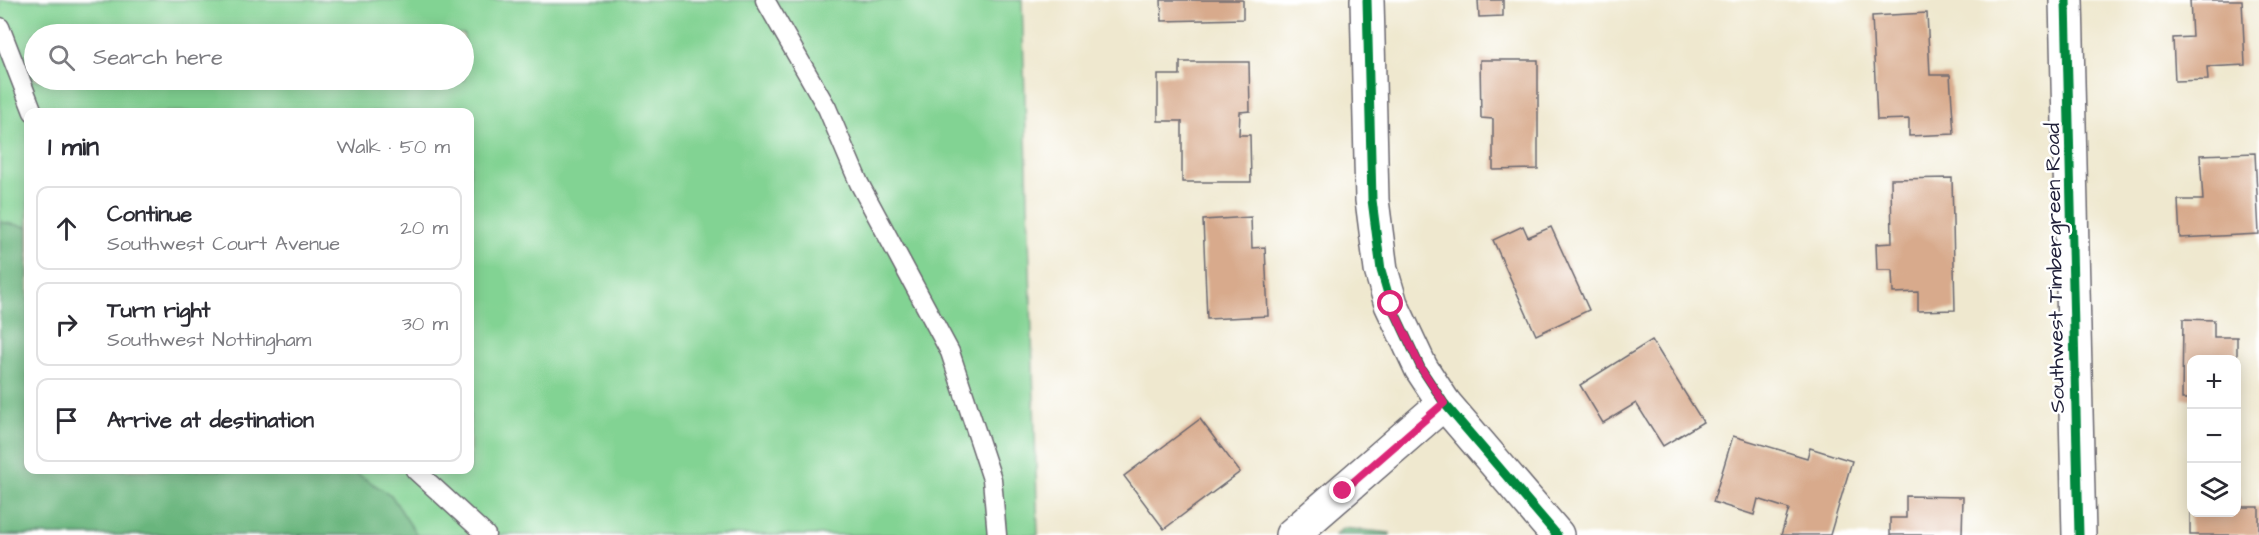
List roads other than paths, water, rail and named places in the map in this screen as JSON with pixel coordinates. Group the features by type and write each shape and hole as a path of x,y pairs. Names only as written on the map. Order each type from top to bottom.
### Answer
{"street":[{"path":"1367,0 1372,200 1381,270 1391,304 1421,368 1444,403 1557,535"},
{"name":"Southwest Timbergreen Road","path":"2066,0 2079,535"},
{"path":"1292,535 1444,403"}],"lane":[{"path":"765,0 827,108 859,183 950,352 992,479 997,535"},
{"path":"0,27 24,89"},
{"path":"24,90 31,108"},
{"path":"419,474 486,535"}]}
